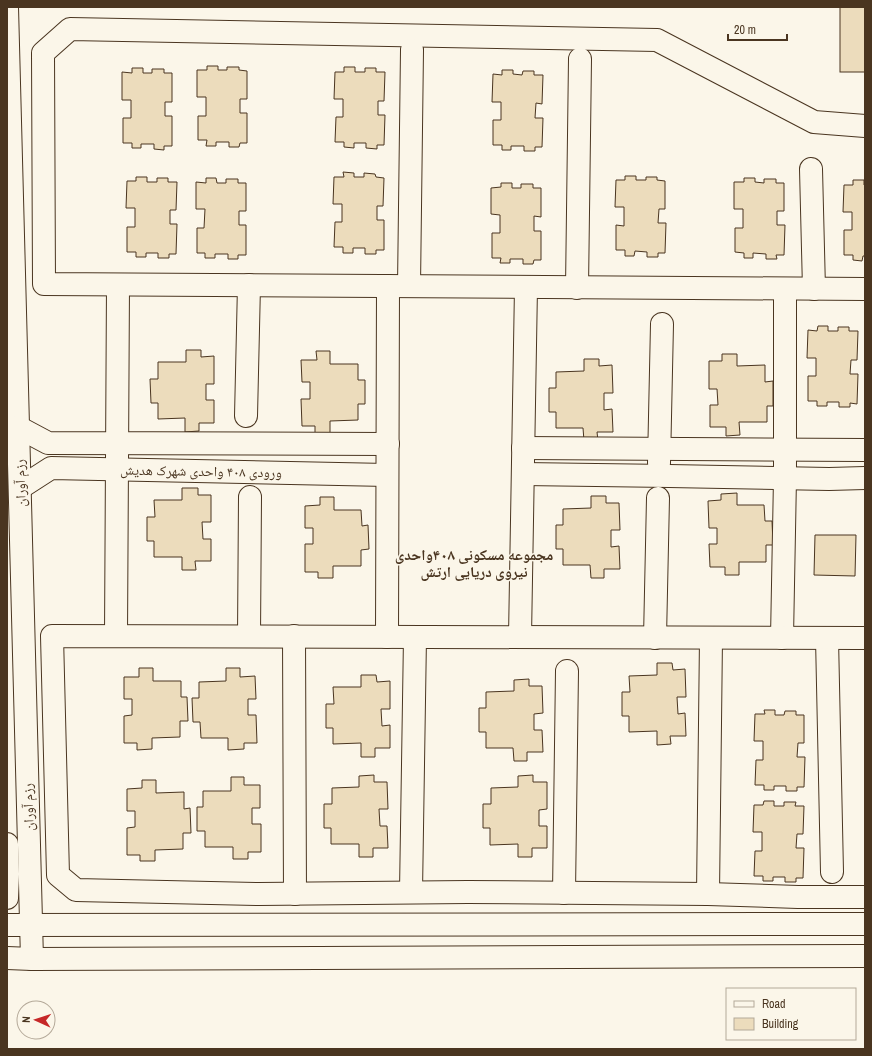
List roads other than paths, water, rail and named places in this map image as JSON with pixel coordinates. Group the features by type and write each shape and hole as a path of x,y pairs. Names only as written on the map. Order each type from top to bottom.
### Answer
{"street":[{"name":"رزم آوران","path":"7,7 32,959"},
{"path":"865,126 814,122 658,40 70,29 43,53 44,284 865,290"},
{"path":"387,637 388,444 399,286 412,50"},
{"path":"577,288 580,59"},
{"path":"812,169 814,289"},
{"path":"116,636 118,284"},
{"path":"246,416 248,285"},
{"path":"520,637 526,287"},
{"path":"782,638 785,478 784,289"},
{"path":"659,476 658,449 662,324"},
{"name":"ورودی ۴۰۸ واحدی شهرک هدیش","path":"18,427 48,443 388,444"},
{"path":"524,448 865,450"},
{"name":"ورودی ۴۰۸ واحدی شهرک هدیش","path":"20,488 51,468 388,476"},
{"path":"523,474 829,479 865,478"},
{"path":"249,636 250,497"},
{"path":"655,638 658,498"},
{"path":"865,638 52,636 58,876 76,890 252,894 411,892 708,894 798,897 865,897"},
{"path":"294,636 294,894"},
{"path":"411,892 415,637"},
{"path":"708,894 711,638"},
{"path":"827,638 832,872"},
{"path":"564,893 567,670"},
{"name":"رزم آوران","path":"7,844 7,898"},
{"path":"7,925 865,924"},
{"path":"7,958 865,956"}],"district":[{"name":"مجموعه مسکونی ۴۰۸واحدی نیروی دریایی ارتش","path":"474,564"}]}
